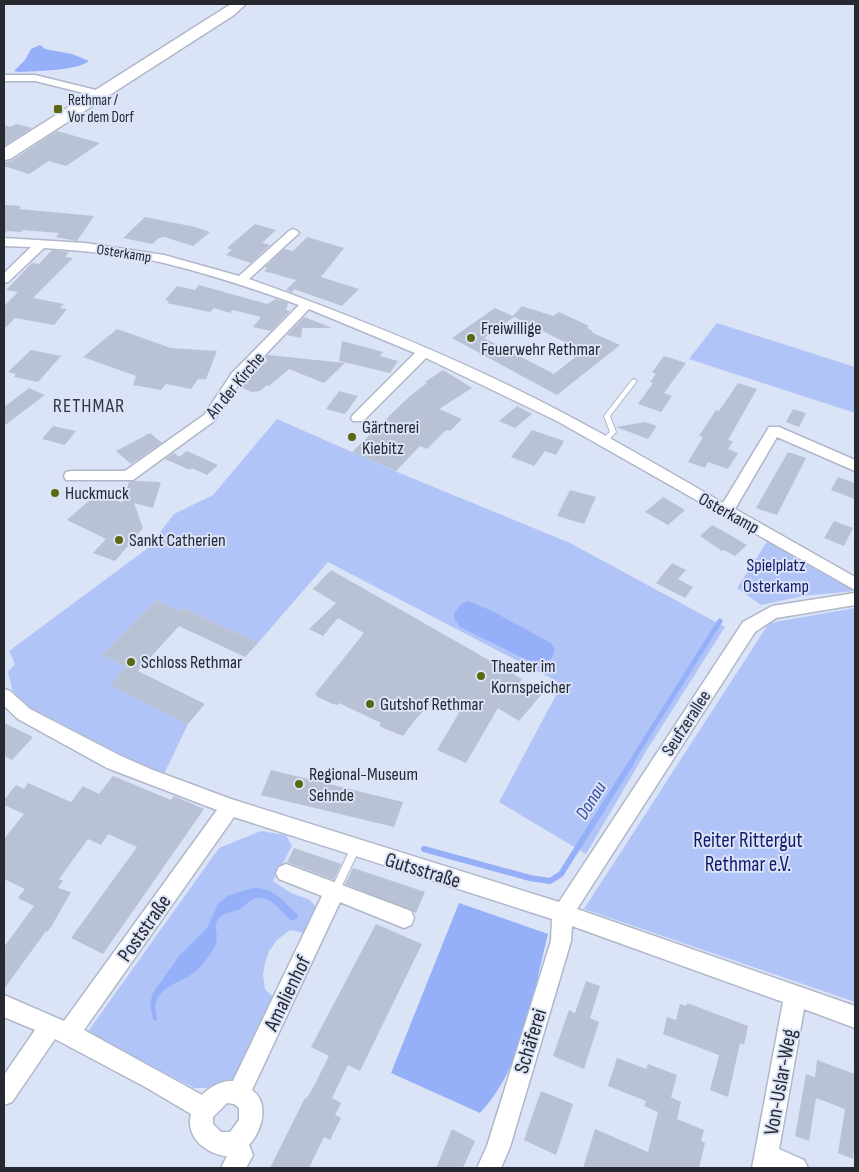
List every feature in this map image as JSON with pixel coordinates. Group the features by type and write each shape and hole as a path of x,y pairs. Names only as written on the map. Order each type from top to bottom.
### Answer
{"main road":[{"path":"4,155 239,4"}],"street":[{"path":"4,78 35,78 100,94"},
{"path":"241,280 293,233"},
{"name":"Osterkamp","path":"4,242 85,247 164,259 241,280 307,304 424,352 562,418 855,584"},
{"path":"4,279 41,244"},
{"name":"An der Kirche","path":"71,476 128,476 209,418 238,376 307,304"},
{"path":"358,418 424,352"},
{"path":"726,511 774,430 855,466"},
{"name":"Seufzerallee","path":"563,912 749,627 772,612 855,599"},
{"name":"Gutsstraße","path":"4,696 24,714 114,762 230,807 355,848 563,912 855,1017"},
{"name":"Poststraße","path":"4,1094 59,1030 230,807"},
{"path":"286,873 404,918"},
{"name":"Amalienhof","path":"239,1094 335,891"},
{"name":"Schäferei","path":"489,1168 498,1147 561,941 563,912"},
{"name":"Von-Uslar-Weg","path":"766,1162 795,997"},
{"path":"4,1006 59,1030 155,1080 204,1109"},
{"path":"227,1092 239,1094 246,1099 251,1109 251,1121 246,1133 236,1142 224,1145 212,1142 204,1133 201,1121 204,1109 218,1095 227,1092"},
{"path":"233,1168 241,1154 236,1142"},
{"path":"766,1162 796,1168"}],"lane":[{"path":"604,442 613,432 607,416 634,381"},
{"path":"335,891 355,848"}],"green space":[{"path":"717,323 855,367 855,413 689,359"},
{"path":"277,419 402,474 570,543 725,627 645,753 586,854 499,802 562,684 328,562 258,643 183,608 180,611 156,600 102,655 126,667 111,685 188,724 164,774 138,764 31,708 13,692 8,672 15,664 9,651 148,548 174,514 213,495"},
{"name":"Spielplatz Osterkamp","path":"768,540 855,591 803,596 761,605 737,588"},
{"name":"Reiter Rittergut Rethmar e.V.","path":"855,608 855,1002 584,909 769,623"},
{"path":"261,831 286,835 292,846 273,881 291,893 310,900 315,906 315,913 304,933 290,930 277,940 269,951 263,975 265,989 274,998 233,1082 210,1088 194,1088 87,1033 219,848"}],"shaded area":[{"path":"40,45 45,49 72,54 89,61 66,69 14,71 25,60 31,49"},
{"path":"468,601 490,610 551,643 555,650 551,659 538,663 525,659 460,627 455,620 454,614 461,604"},
{"path":"253,888 261,888 273,893 298,915 298,918 292,921 273,903 264,898 251,900 238,910 222,916 216,922 217,940 210,954 195,972 167,988 159,996 155,1004 157,1021 153,1019 150,1003 153,993 180,955 207,928 218,904 229,895"},
{"path":"459,903 548,934 525,1028 517,1051 495,1094 480,1113 391,1073"}],"building":[{"path":"16,124 32,128 4,146 4,125 10,127"},
{"path":"57,131 100,143 66,166 49,161 29,174 4,166 4,162 11,161"},
{"path":"4,205 21,206 19,209 94,216 77,241 56,237 59,233 23,230 21,232 7,231 4,236"},
{"path":"145,217 210,232 193,246 164,237 159,238 152,244 123,238"},
{"path":"255,224 276,230 262,243 270,245 251,263 226,255 232,250 227,248"},
{"path":"307,237 344,248 321,277 359,289 342,306 294,289 292,293 286,290 296,280 264,271 267,268 265,267 284,249 293,251"},
{"path":"52,250 69,252 65,257 73,258 33,298 64,304 60,308 67,309 54,325 15,318 4,329 4,306 18,292 6,290 32,263 39,264"},
{"path":"199,285 267,304 276,299 288,303 286,310 290,311 271,331 253,327 261,317 233,310 230,313 214,308 210,312 167,303 169,301 165,300 177,286 195,290"},
{"path":"522,306 553,316 559,312 589,326 587,328 593,331 591,332 620,345 557,395 452,338 495,308 513,316","holes":["514,317 583,351 554,374 484,338"]},
{"path":"304,317 330,328 302,328 301,338 287,335"},
{"path":"117,329 171,348 217,351 206,379 198,379 191,389 166,384 161,390 133,385 136,376 83,357"},
{"path":"342,341 383,352 380,356 398,361 390,373 339,361"},
{"path":"31,350 61,356 38,382 14,377 16,374 8,372"},
{"path":"268,355 345,363 324,383 289,369 260,391 252,392 240,387 268,360 264,359"},
{"path":"664,356 686,363 664,393 672,396 661,412 638,404 653,383 650,382 656,374 652,372"},
{"path":"443,370 472,388 439,409 462,419 450,431 446,430 427,449 420,446 396,471 352,452 410,396 427,383 425,382"},
{"path":"738,383 757,389 728,440 733,441 728,449 738,453 728,469 708,462 705,468 688,462 703,437 699,436 716,410 719,411"},
{"path":"29,388 45,395 4,426 4,407"},
{"path":"339,391 358,396 345,414 326,409"},
{"path":"517,406 532,414 515,428 499,421"},
{"path":"793,409 806,413 799,427 786,422"},
{"path":"645,422 657,426 648,439 616,427"},
{"path":"53,426 76,431 65,445 42,439"},
{"path":"532,430 564,441 556,455 545,451 534,466 511,457"},
{"path":"150,433 162,443 131,464 116,451"},
{"path":"187,451 218,465 207,475 165,459 174,453 179,457"},
{"path":"788,452 806,458 777,515 756,508"},
{"path":"838,477 855,483 855,499 831,490"},
{"path":"129,482 161,482 153,508 134,503 143,528 115,561 93,553 106,539 67,520 99,492 122,503"},
{"path":"570,490 596,497 584,524 557,516"},
{"path":"663,497 685,510 668,525 645,512"},
{"path":"834,521 853,528 844,546 824,538"},
{"path":"712,525 747,545 735,556 724,550 722,551 700,536"},
{"path":"672,563 686,570 678,579 693,587 685,598 656,583"},
{"path":"331,570 522,679 520,682 541,695 519,721 498,708 466,763 437,750 459,713 435,699 403,736 383,728 379,725 381,723 339,703 338,705 333,704 318,697 315,694 364,633 338,618 323,636 309,629 336,603 313,589"},
{"name":"Schloss Rethmar","path":"156,600 180,611 183,608 258,643 245,657 179,626 138,671 205,704 188,724 110,685 126,667 102,655"},
{"path":"4,723 33,737 12,760 4,756"},
{"path":"271,770 403,802 394,827 261,795"},
{"path":"113,776 171,800 174,796 204,809 103,954 71,938 137,847 108,834 101,845 88,839 59,879 63,881 58,888 71,892 51,927 46,931 4,989 4,947 34,906 18,898 25,889 4,879 4,839 24,814 4,805 4,800 16,785 24,789 28,783 71,802 83,786 99,794"},
{"path":"294,848 341,864 334,880 287,862"},
{"path":"353,868 425,892 416,913 345,884"},
{"path":"376,924 422,944 360,1071 348,1065 332,1098 341,1103 335,1115 341,1118 330,1140 324,1137 309,1168 270,1168 305,1098 313,1088 329,1056 311,1047"},
{"path":"586,981 600,986 590,1018 599,1022 584,1069 553,1056 569,1010 575,1013"},
{"path":"687,1003 748,1026 744,1045 740,1043 728,1097 710,1090 719,1055 663,1034 667,1017 676,1020 680,1004 686,1006"},
{"path":"617,1058 646,1069 648,1064 677,1075 671,1097 681,1102 677,1119 704,1130 701,1141 705,1143 699,1168 583,1168 595,1129 648,1152 658,1112 644,1106 646,1101 608,1086"},
{"path":"817,1060 855,1074 855,1139 853,1159 838,1153 845,1109 816,1098 809,1141 795,1136 806,1074 815,1077"},
{"path":"541,1091 573,1104 556,1155 524,1140"},
{"path":"452,1129 475,1141 463,1168 436,1168"}],"waterway":[{"name":"Donau","path":"630,764 720,621"},
{"name":"Donau","path":"424,849 530,878 550,881 561,874 631,763"}],"place":[{"name":"Rethmar / Vor dem Dorf","path":"58,109"},
{"name":"Freiwillige Feuerwehr Rethmar","path":"471,338"},
{"name":"Gärtnerei Kiebitz","path":"352,437"},
{"name":"Huckmuck","path":"55,493"},
{"name":"Sankt Catherien","path":"119,540"},
{"name":"Schloss Rethmar","path":"131,662"},
{"name":"Theater im Kornspeicher","path":"481,676"},
{"name":"Gutshof Rethmar","path":"370,704"},
{"name":"Regional-Museum Sehnde","path":"299,784"}],"district":[{"name":"RETHMAR","path":"89,405"}]}
